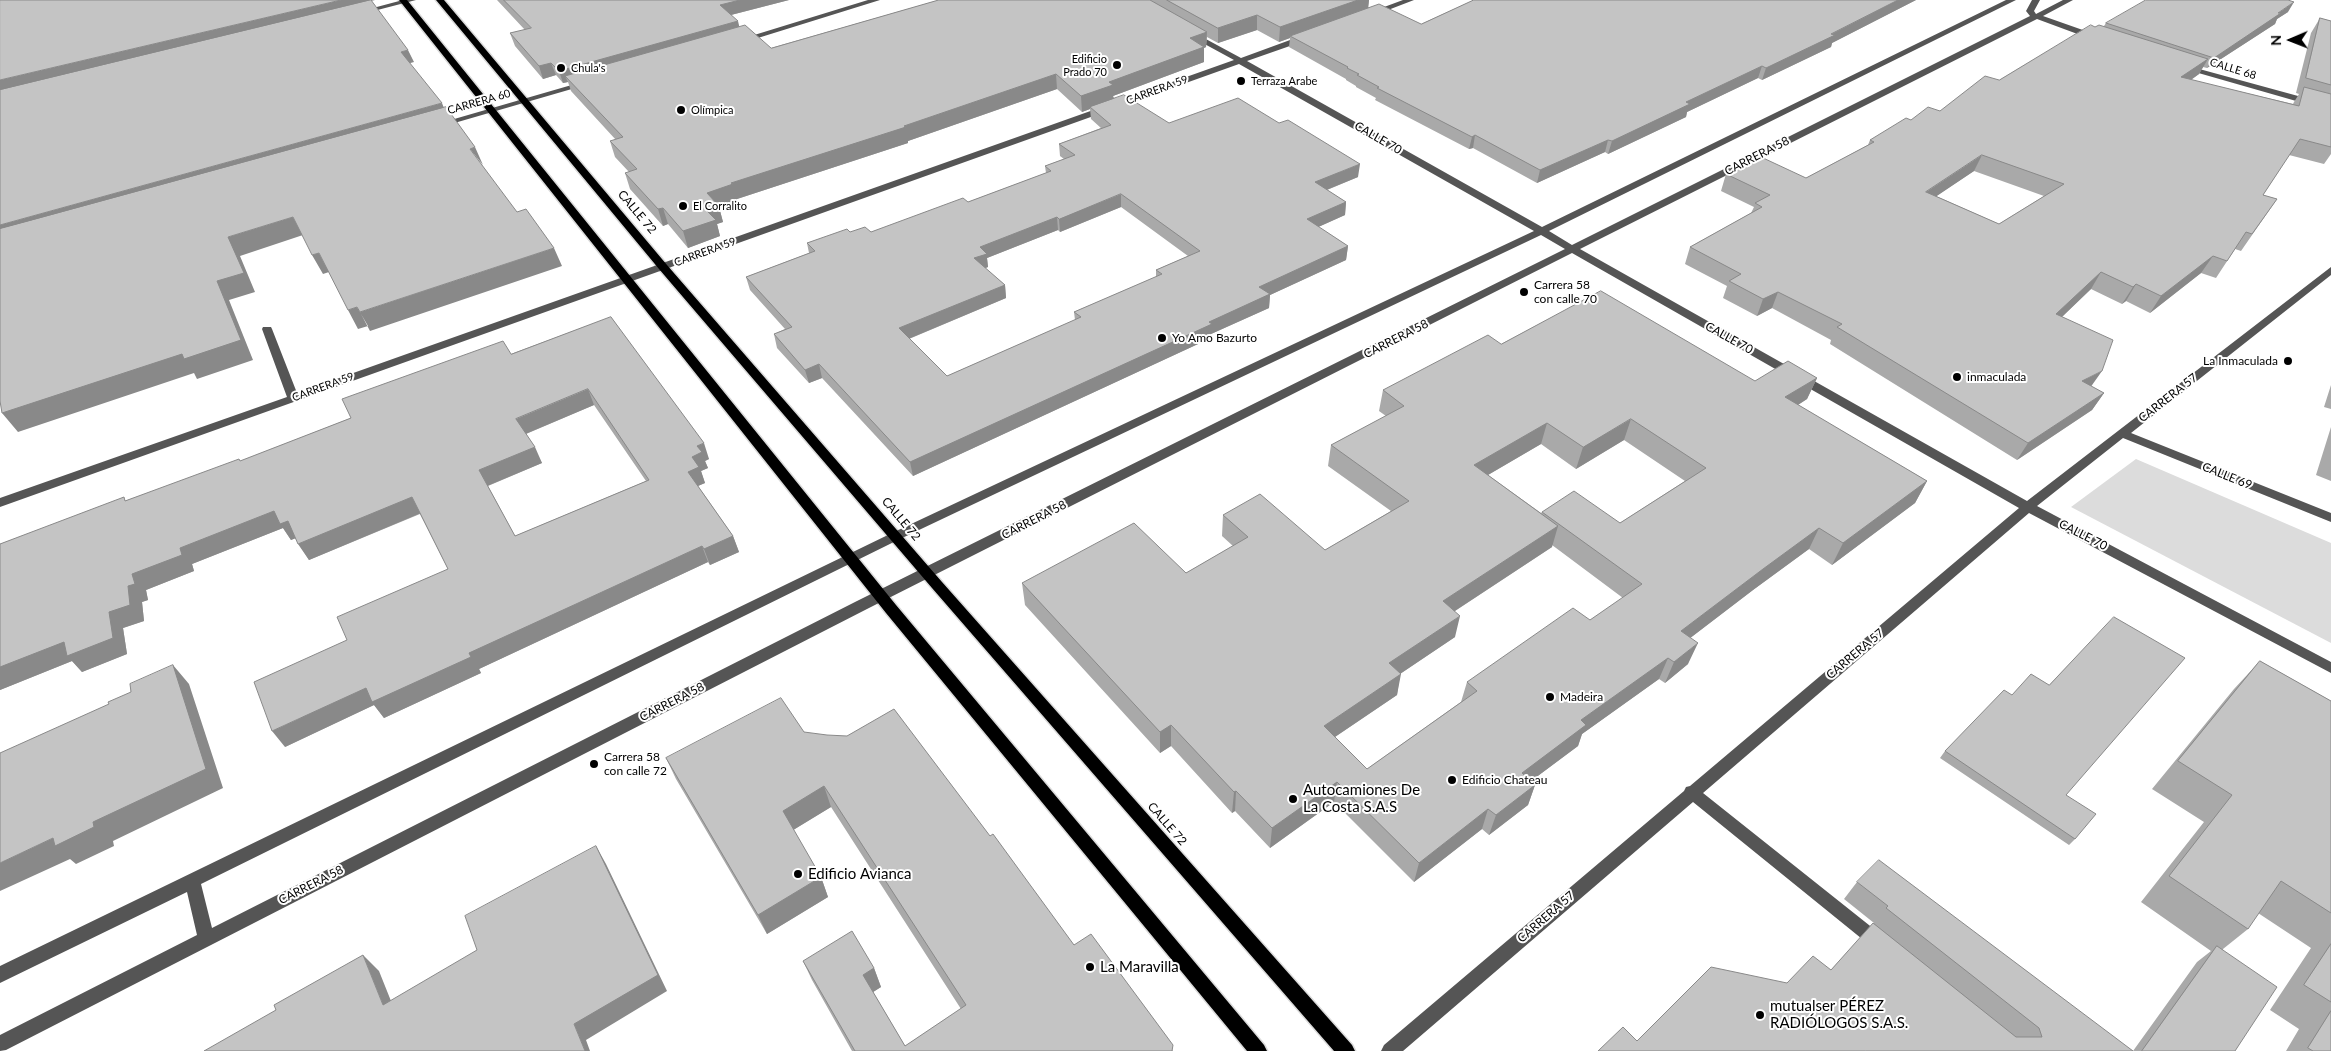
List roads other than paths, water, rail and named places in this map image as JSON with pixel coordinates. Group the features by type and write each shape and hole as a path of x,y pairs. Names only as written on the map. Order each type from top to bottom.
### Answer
{"main road":[{"name":"CALLE 72","path":"440,0 523,101 926,573 1346,1051"},
{"path":"406,1 625,280 881,595 1258,1051"}],"street":[{"path":"730,43 876,0"},
{"path":"1366,16 1410,0"},
{"path":"0,975 896,536 1542,231 2012,0"},
{"path":"2036,0 2030,10 2036,17 2103,40"},
{"name":"CARRERA 58","path":"0,1044 881,595 2069,0"},
{"path":"355,14 406,1"},
{"name":"CALLE 70","path":"1181,27 2028,507 2331,668"},
{"name":"CARRERA 59","path":"0,503 1313,35"},
{"name":"CALLE 68","path":"2176,63 2331,108"},
{"name":"CARRERA 60","path":"429,127 597,80"},
{"name":"CARRERA 57","path":"1390,1051 1691,792 2028,507 2331,270"},
{"path":"266,329 294,398"},
{"name":"CALLE 69","path":"2123,434 2331,518"},
{"path":"1691,792 1892,953"},
{"path":"192,881 206,939"}],"place":[{"name":"Edificio Prado 70","path":"1117,65"},
{"name":"Chula's","path":"561,68"},
{"name":"Terraza Arabe","path":"1241,81"},
{"name":"Olímpica","path":"681,110"},
{"name":"El Corralito","path":"683,206"},
{"name":"Carrera 58 con calle 70","path":"1524,292"},
{"name":"Yo Amo Bazurto","path":"1162,338"},
{"name":"La Inmaculada","path":"2288,361"},
{"name":"inmaculada","path":"1957,377"},
{"name":"Madeira","path":"1550,697"},
{"name":"Carrera 58 con calle 72","path":"594,764"},
{"name":"Edificio Chateau","path":"1452,780"},
{"name":"Autocamiones De La Costa S.A.S","path":"1293,799"},
{"name":"Edificio Avianca","path":"798,874"},
{"name":"La Maravilla","path":"1090,967"},
{"name":"mutualser PÉREZ RADIÓLOGOS S.A.S.","path":"1760,1015"}]}
